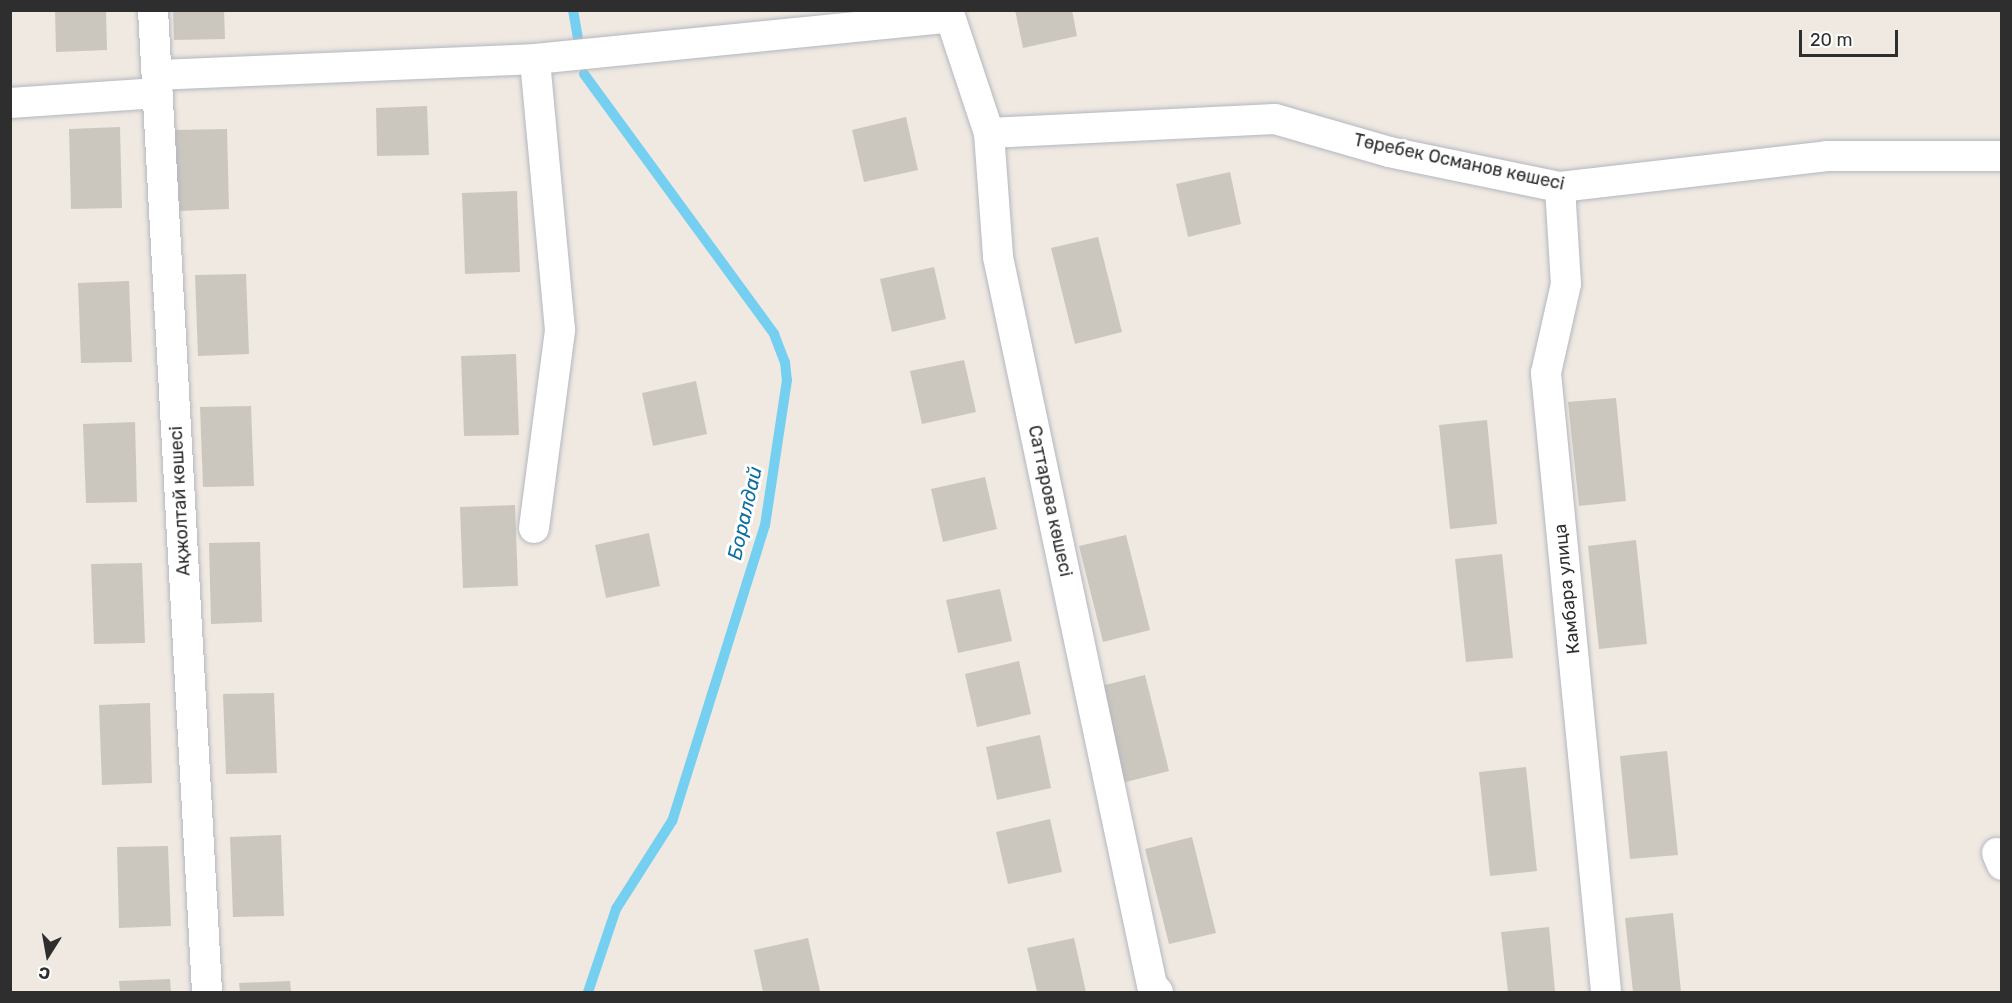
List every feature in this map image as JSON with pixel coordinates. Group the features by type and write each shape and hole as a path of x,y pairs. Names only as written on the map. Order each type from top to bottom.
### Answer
{"street":[{"name":"Ақжолтай көшесі","path":"153,10 207,993"},
{"path":"10,103 157,84 535,59 949,14"},
{"name":"Саттарова көшесі","path":"949,14 989,133 998,257 1152,985 1158,993"},
{"path":"534,528 560,330 535,59"},
{"name":"Төребек Османов көшесі","path":"989,133 1275,119 1389,152 1560,187 1827,156 2001,156"},
{"name":"Камбара улица","path":"1560,187 1566,284 1546,373 1606,993"}],"building":[{"path":"55,10 106,10 107,50 56,52"},
{"path":"173,10 224,10 225,39 174,40"},
{"path":"1015,10 1072,10 1077,36 1023,48"},
{"path":"427,106 429,155 377,156 376,108"},
{"path":"906,117 918,170 864,182 852,130"},
{"path":"120,127 122,208 71,209 69,129"},
{"path":"227,129 229,209 178,211 175,130"},
{"path":"1230,172 1241,224 1188,237 1176,184"},
{"path":"517,191 520,272 465,274 462,193"},
{"path":"1098,237 1122,332 1075,344 1051,248"},
{"path":"934,267 946,319 892,332 880,279"},
{"path":"246,274 249,354 198,356 195,275"},
{"path":"129,281 132,362 81,363 78,283"},
{"path":"516,354 519,435 464,436 461,356"},
{"path":"964,360 976,412 922,424 910,371"},
{"path":"696,381 707,434 653,446 642,393"},
{"path":"1616,398 1626,501 1579,506 1568,402"},
{"path":"251,406 254,486 203,487 200,407"},
{"path":"1487,420 1497,524 1450,529 1439,425"},
{"path":"135,422 137,502 86,503 83,424"},
{"path":"985,477 997,529 943,542 931,489"},
{"path":"515,505 518,586 463,588 460,507"},
{"path":"649,533 660,586 606,598 595,545"},
{"path":"1126,535 1150,630 1103,642 1079,546"},
{"path":"1636,540 1647,644 1599,649 1588,546"},
{"path":"260,542 262,622 211,624 209,543"},
{"path":"1502,554 1513,658 1466,662 1455,559"},
{"path":"142,563 145,643 94,644 91,564"},
{"path":"1000,589 1012,641 958,653 946,600"},
{"path":"1019,661 1031,714 977,727 965,674"},
{"path":"1145,675 1169,771 1122,783 1097,687"},
{"path":"274,693 277,773 226,774 223,694"},
{"path":"150,703 152,783 102,785 99,705"},
{"path":"1040,735 1051,788 997,800 986,747"},
{"path":"1667,751 1678,855 1630,859 1620,756"},
{"path":"1526,767 1537,871 1490,876 1479,772"},
{"path":"1050,819 1062,872 1008,884 996,832"},
{"path":"281,835 284,916 233,917 230,837"},
{"path":"1192,837 1216,933 1169,944 1145,849"},
{"path":"168,846 171,926 119,928 117,847"},
{"path":"1673,913 1681,992 1633,992 1625,918"},
{"path":"1549,927 1555,992 1508,992 1501,932"},
{"path":"808,938 820,991 763,992 754,950"},
{"path":"1074,938 1086,992 1037,992 1027,948"},
{"path":"170,979 171,992 120,992 119,981"},
{"path":"290,981 291,992 240,992 239,983"}],"waterway":[{"name":"Боралдай","path":"573,10 578,37"},
{"name":"Боралдай","path":"584,74 774,334 785,362 787,380 765,525 672,821 616,909 588,992"}]}
